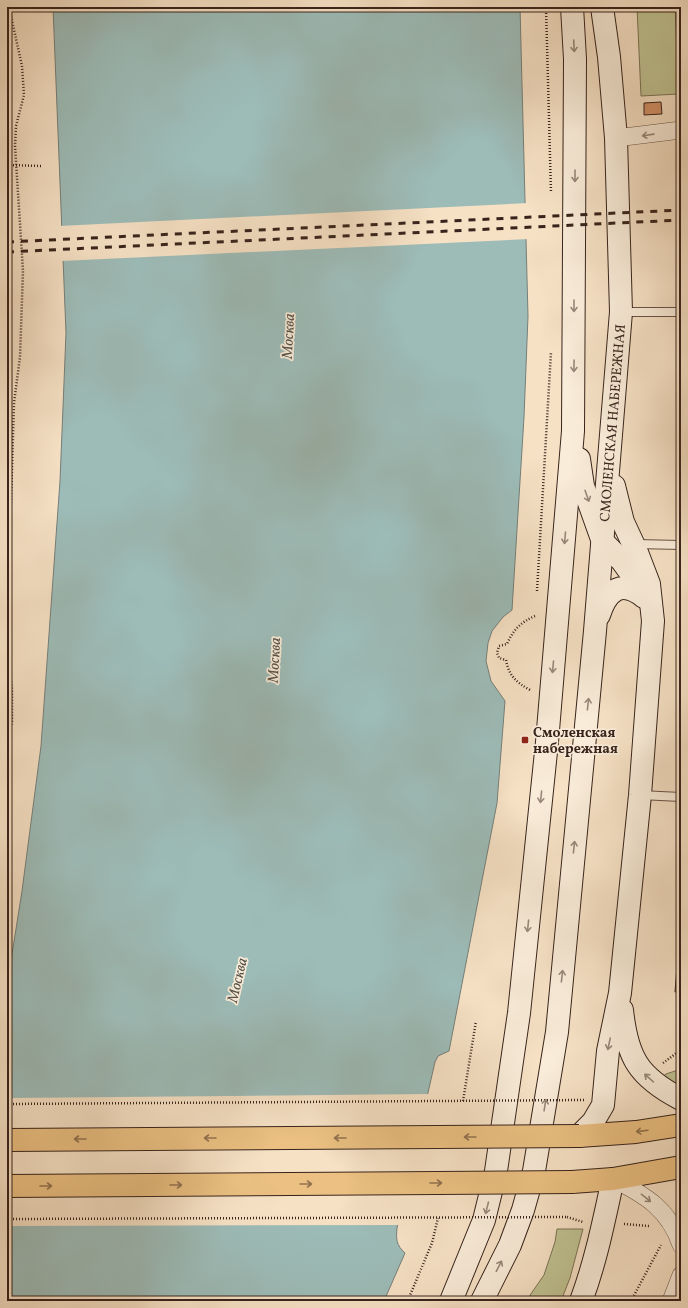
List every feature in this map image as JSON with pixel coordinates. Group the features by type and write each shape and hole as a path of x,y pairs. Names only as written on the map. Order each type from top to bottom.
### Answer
{"main road":[{"path":"451,1301 484,1220 496,1171 519,1013 547,742 573,431 575,59 572,7"},
{"name":"СМОЛЕНСКАЯ НАБЕРЕЖНАЯ","path":"482,1301 510,1245 523,1210 534,1171 557,1032 596,623 621,312 616,138 609,57 602,7"},
{"path":"573,431 583,486 603,542 622,561 635,579 653,621"},
{"path":"578,1136 593,1122 602,1105 608,1051 620,992 640,795 653,621 649,584 633,544 622,522 610,460"},
{"path":"596,623 602,605 609,593 616,589 625,587 635,590 644,597"},
{"path":"620,992 624,1030 634,1060 645,1075 664,1090 681,1099"},
{"path":"7,1140 578,1136 636,1132 681,1126"},
{"path":"7,1186 572,1182 613,1179 681,1167"},
{"path":"581,1301 604,1223 613,1179"}],"street":[{"path":"616,138 681,130"},
{"path":"613,1179 643,1195 658,1208 672,1224 681,1245"},
{"path":"671,1301 681,1275"}],"lane":[{"path":"621,312 681,312"},
{"path":"633,544 681,545"},
{"path":"640,795 681,797"}],"path":[{"path":"7,629 14,403 20,357 23,271 15,146 16,126 24,95 22,66 9,7"},
{"path":"546,7 551,196"},
{"path":"7,165 42,166"},
{"path":"536,592 551,351"},
{"path":"535,611 535,624"},
{"path":"530,690 513,678 508,670 506,660 499,658 497,653 499,646 507,644 510,635 519,624 535,616"},
{"path":"7,646 12,689 12,722 7,741"},
{"path":"529,697 530,683"},
{"path":"463,1101 476,1021"},
{"path":"7,1104 584,1100"},
{"path":"7,1219 567,1217"},
{"path":"408,1300 432,1243 438,1218"},
{"path":"632,1301 662,1242"}],"green space":[{"path":"637,7 675,7 679,94 641,96"},
{"path":"681,1069 681,1091 660,1079 666,1074"},
{"path":"557,1229 583,1229 570,1278 561,1301 526,1301 544,1275 555,1242"}],"water":[{"name":"Москва","path":"53,7 520,7 528,316 524,417 512,610 503,617 492,631 488,643 486,661 491,681 505,701 497,803 449,1051 438,1056 435,1062 397,1228 397,1242 405,1253 384,1301 7,1301 7,1090 9,1075 7,1068 7,986 22,891 41,746 60,481 66,333"}],"pier":[{"path":"528,203 529,239 61,261 59,226"},
{"path":"429,1094 400,1225 7,1226 7,1098"}],"building":[{"path":"661,102 662,114 644,115 644,103"},
{"path":"681,917 681,992 675,992"}],"railway":[{"path":"7,242 681,210"},
{"path":"7,252 681,220"}],"place":[{"name":"Смоленская набережная","path":"525,740"}]}
